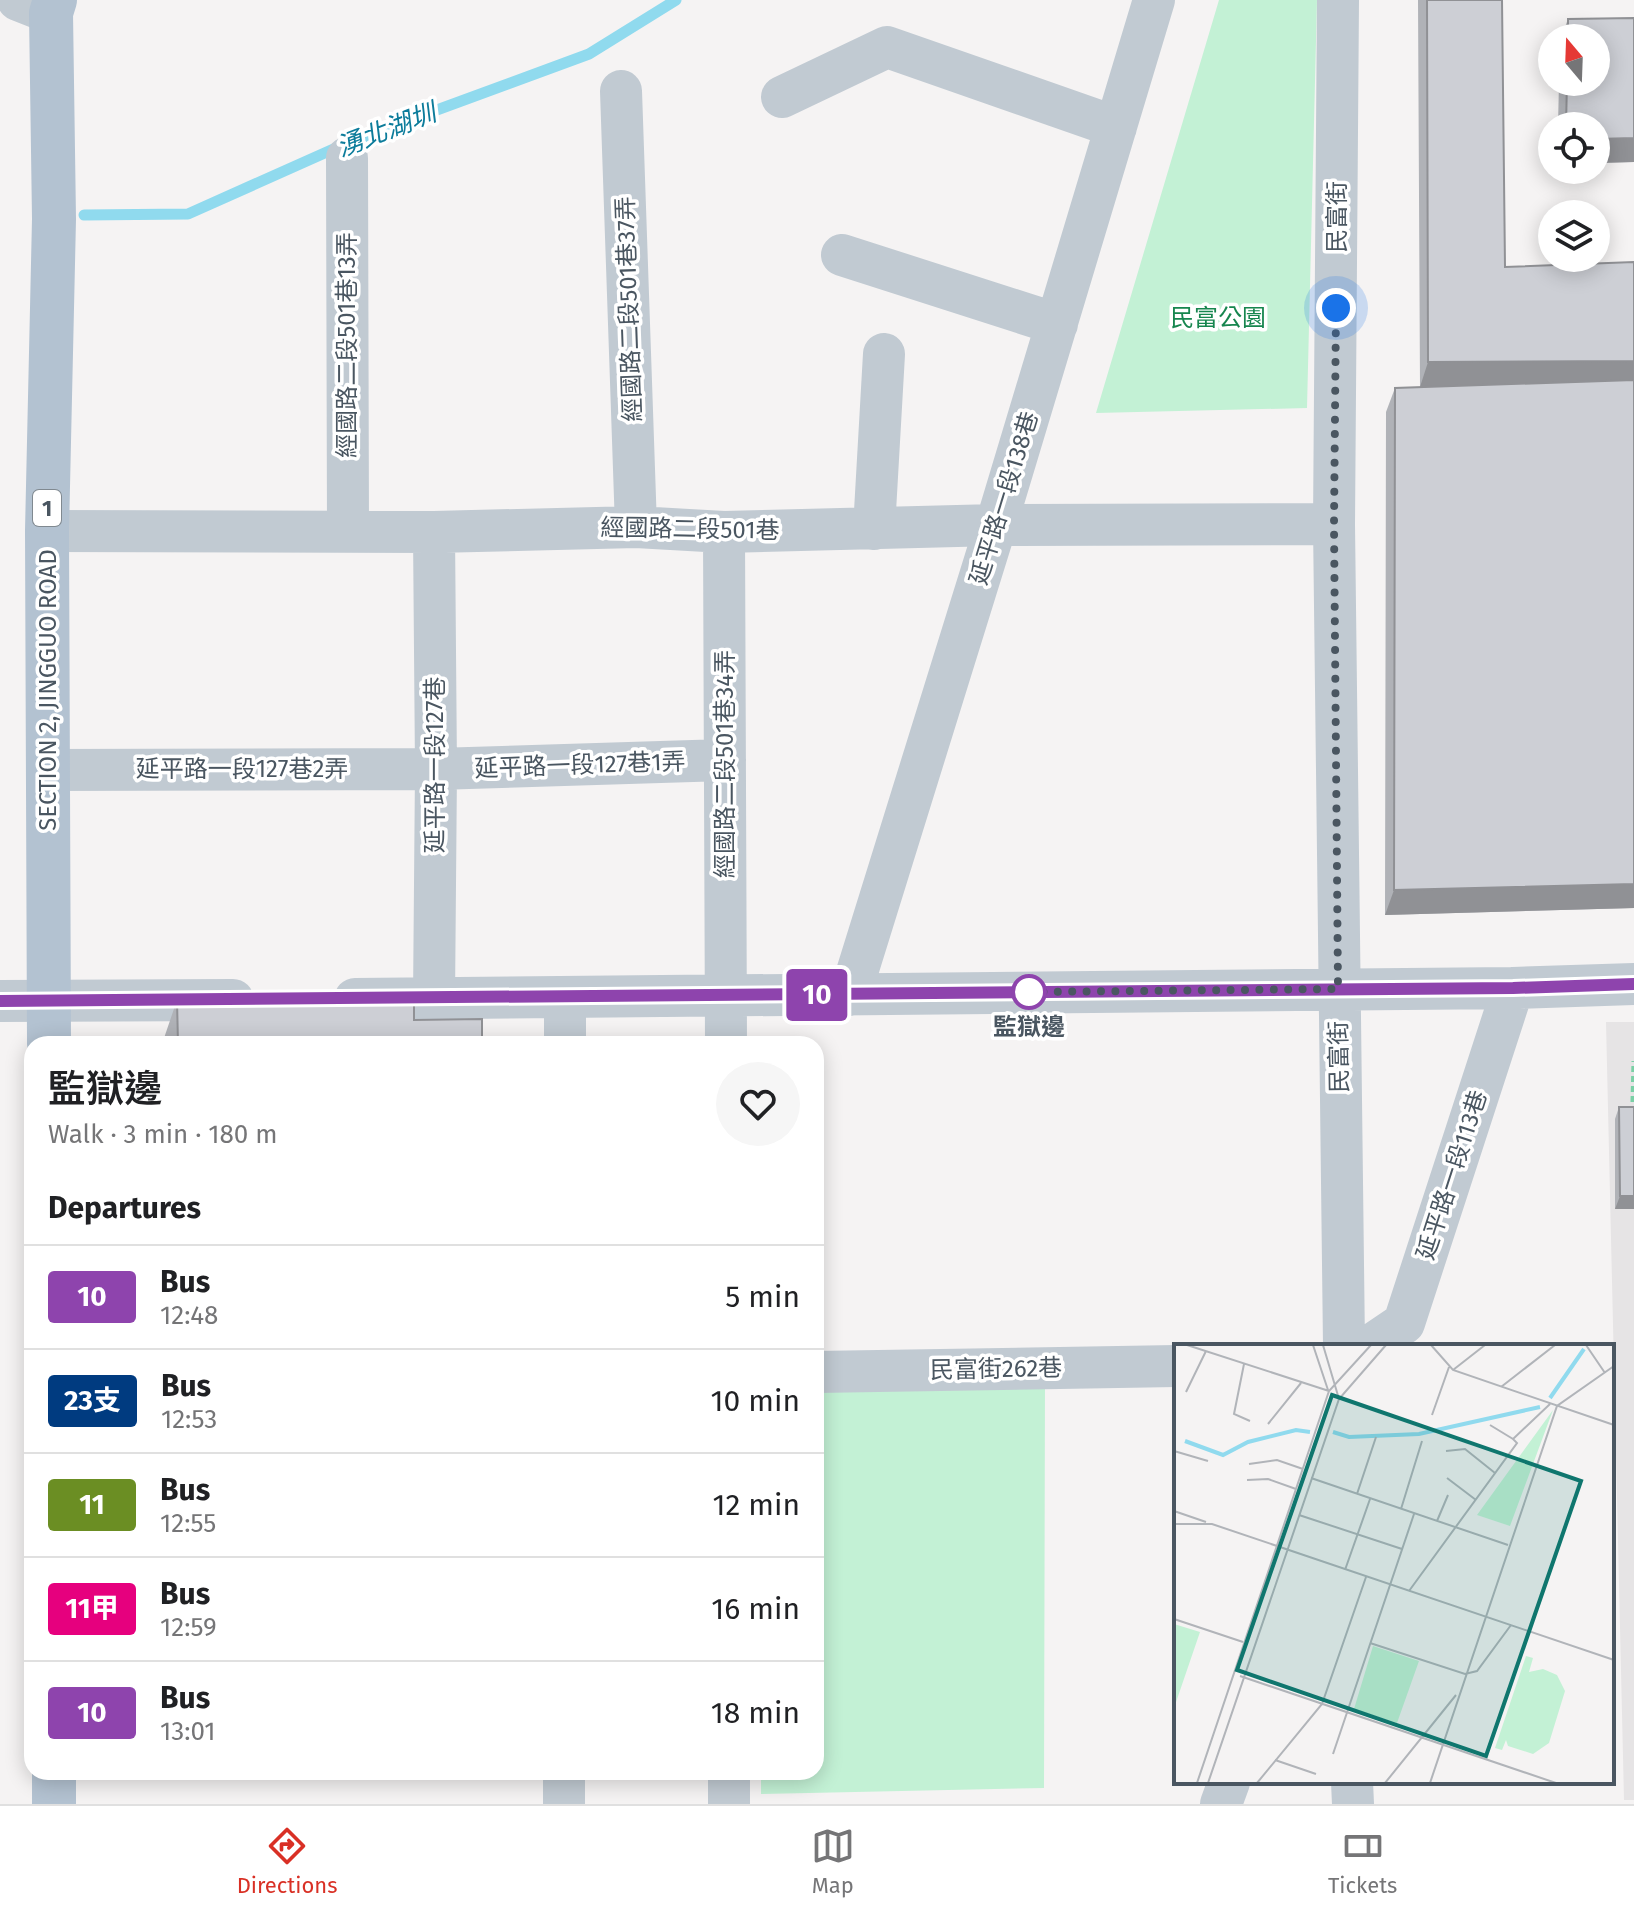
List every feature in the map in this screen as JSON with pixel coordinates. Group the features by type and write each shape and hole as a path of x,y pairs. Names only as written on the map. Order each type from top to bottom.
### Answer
{"main road":[{"name":"SECTION 2, JINGGUO ROAD","path":"40,3 54,219 47,531 49,1023"},
{"path":"54,1780 54,1804"}],"street":[{"name":"延平路一段138巷","path":"850,995 1154,0"},
{"name":"民富街","path":"1338,0 1334,524 1344,1344"},
{"path":"782,97 887,47 1116,127"},
{"name":"經國路二段501巷37弄","path":"621,91 636,527"},
{"name":"經國路二段501巷13弄","path":"347,158 348,531"},
{"path":"842,255 1057,324"},
{"path":"874,529 884,354"},
{"name":"經國路二段501巷","path":"47,531 434,532 636,527 724,532 996,525 1334,524"},
{"name":"延平路一段127巷","path":"434,532 434,999"},
{"name":"經國路二段501巷34弄","path":"724,532 726,1036"},
{"name":"延平路一段127巷1弄","path":"436,769 725,760"},
{"name":"延平路一段127巷2弄","path":"49,770 436,769"},
{"path":"310,1000 1513,988 1634,984"},
{"name":"延平路一段113巷","path":"1373,1344 1404,1323 1513,988"},
{"path":"565,997 565,1036"},
{"path":"0,1001 49,1023 264,1000"},
{"name":"民富街262巷","path":"824,1372 1174,1366"},
{"path":"564,1780 564,1804"},
{"path":"729,1780 729,1804"},
{"path":"1221,1804 1228,1784"},
{"path":"1352,1784 1353,1804"}],"path":[{"path":"1633,1102 1634,1061"}],"shaded area":[{"path":"1606,1022 1634,1022 1634,1800 1624,1800"}],"green space":[{"name":"民富公園","path":"1219,0 1317,0 1307,408 1096,413"},
{"path":"1045,1380 1044,1788 761,1794 761,1780 824,1780 824,1387"}],"building":[{"path":"1427,0 1502,0 1505,267 1538,266 1538,272 1610,272 1610,263 1634,262 1634,361 1428,362"},
{"path":"1634,18 1634,138 1610,139 1610,112 1566,112 1567,96 1610,96 1610,24 1568,24 1568,19"},
{"path":"1634,380 1634,884 1394,890 1395,388"},
{"path":"414,997 414,1020 482,1019 482,1036 178,1036 177,1000"},
{"path":"1619,1107 1634,1107 1634,1196 1620,1196"}],"waterway":[{"name":"湧北湖圳","path":"84,215 188,214 347,143 589,54 676,0"}],"bus line":[{"name":"10","path":"0,1001 850,995 1634,984"}],"place":[{"name":"監獄邊","path":"1029,992"}],"route":[{"path":"1029,992 1338,989 1334,524 1336,308"}]}
